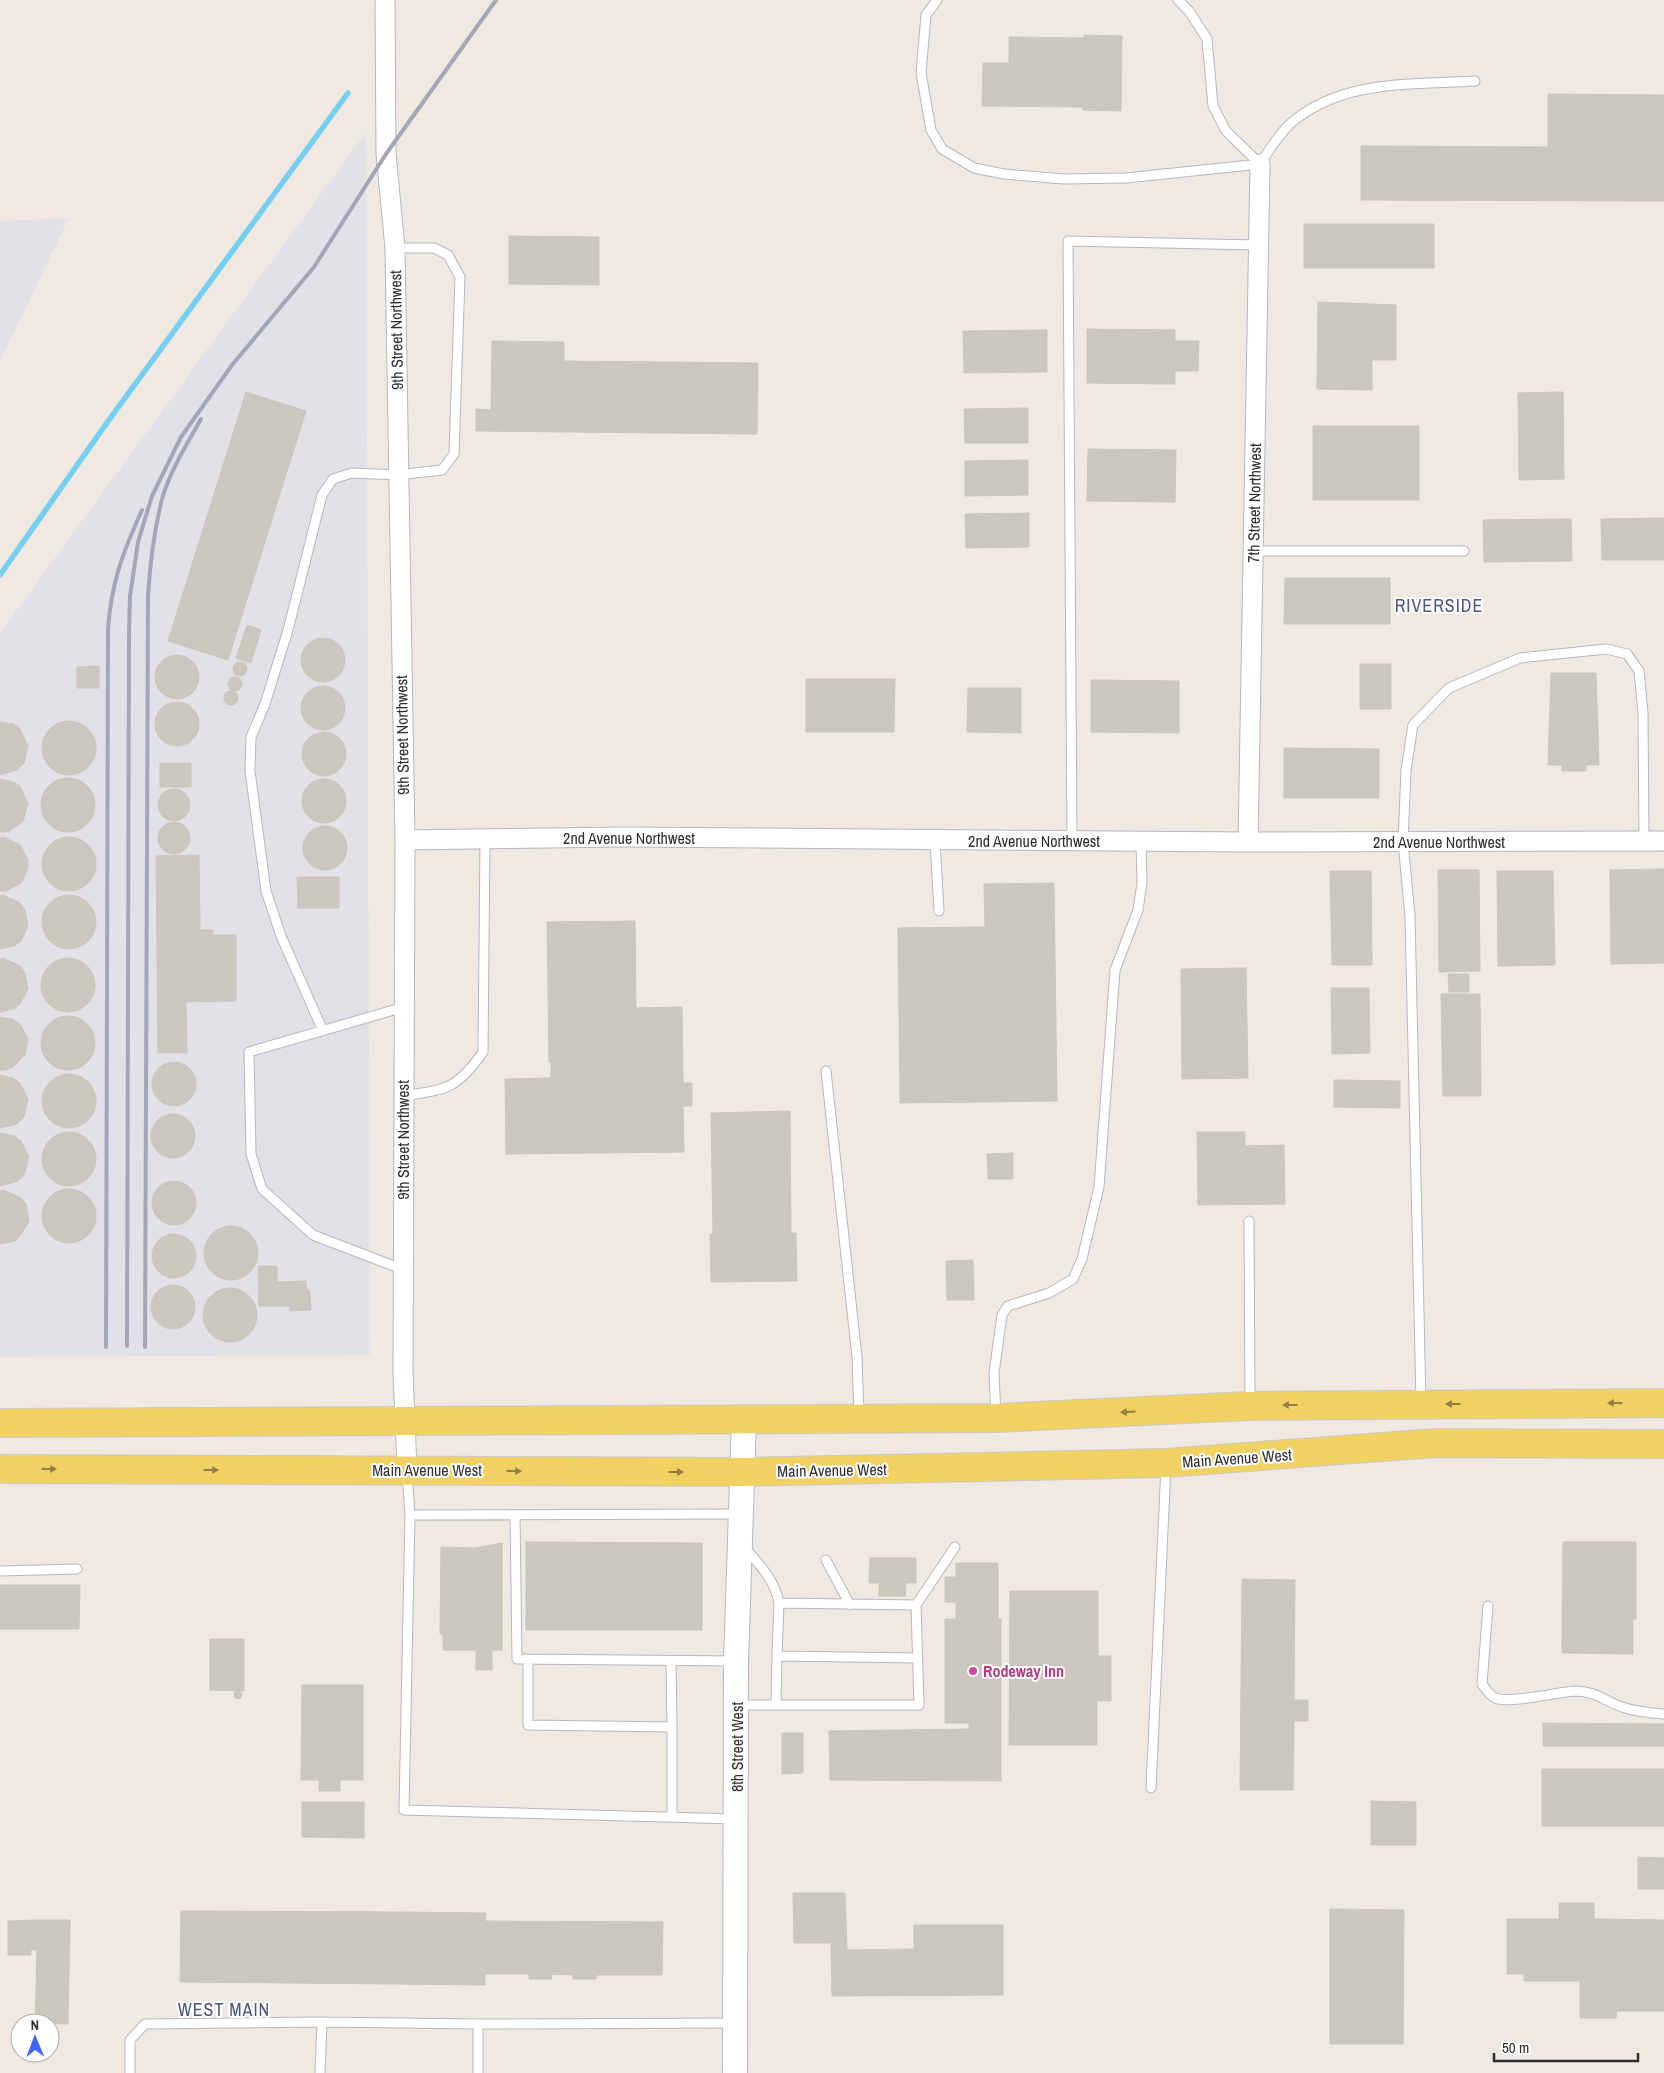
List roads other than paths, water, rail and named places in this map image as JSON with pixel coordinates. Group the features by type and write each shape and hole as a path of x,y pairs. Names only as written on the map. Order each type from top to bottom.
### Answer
{"main road":[{"path":"0,1423 859,1420 997,1418 1250,1406 1664,1403"},
{"name":"Main Avenue West","path":"0,1470 741,1472 1166,1463 1436,1443 1664,1444"}],"street":[{"name":"9th Street Northwest","path":"386,0 386,154 395,248 397,475 405,840 402,1096 407,1470"},
{"name":"7th Street Northwest","path":"1248,842 1260,164"},
{"name":"2nd Avenue Northwest","path":"405,840 634,837 1141,842 1664,841"},
{"name":"8th Street West","path":"735,2073 736,1660 744,1420"}],"lane":[{"path":"936,0 926,15 921,72 931,130 942,149 974,168 1004,174 1064,179 1126,178 1260,164 1289,125 1310,110 1332,98 1363,88 1475,81"},
{"path":"1178,0 1190,12 1207,38 1213,106 1226,131 1260,164"},
{"path":"1072,841 1068,241 1258,245"},
{"path":"323,1031 281,936 266,891 250,771 251,737 265,704 288,630 322,495 333,479 352,473 397,475 442,470 454,454 460,277 448,255 434,248 395,248"},
{"path":"1253,551 1464,551"},
{"path":"1421,1404 1410,916 1403,842 1406,770 1413,725 1449,688 1520,658 1606,649 1627,654 1639,671 1643,713 1644,841"},
{"path":"402,1096 445,1089 467,1075 483,1052 485,839"},
{"path":"935,840 939,911"},
{"path":"997,1418 994,1373 1002,1315 1008,1306 1049,1293 1073,1279 1082,1259 1099,1187 1115,970 1138,910 1142,883 1141,842"},
{"path":"404,1007 249,1052 250,1154 262,1189 313,1235 404,1270"},
{"path":"826,1071 857,1357 859,1420"},
{"path":"1249,1221 1250,1406"},
{"path":"1151,1788 1166,1463"},
{"path":"407,1470 410,1515 404,1810 736,1819"},
{"path":"410,1515 740,1514"},
{"path":"515,1515 517,1659 736,1660"},
{"path":"740,1542 766,1573 776,1589 779,1603 776,1703"},
{"path":"736,1704 919,1704 916,1606 955,1547"},
{"path":"826,1560 850,1605"},
{"path":"0,1571 77,1569"},
{"path":"779,1603 916,1606"},
{"path":"1488,1606 1482,1684 1489,1694 1497,1699 1591,1692 1620,1706 1639,1712 1664,1714"},
{"path":"777,1656 917,1658"},
{"path":"528,1659 528,1725 672,1727"},
{"path":"671,1661 672,1817"},
{"path":"130,2073 130,2040 145,2024 322,2022 478,2024 736,2023"},
{"path":"320,2073 322,2022"},
{"path":"478,2024 478,2073"}],"waterway":[{"path":"0,575 106,424 348,93"}],"railway":[{"path":"127,1346 129,631 130,596 138,542 152,496 181,437 232,365 314,267 386,154 496,0"},
{"path":"145,1347 148,596 153,548 162,499 174,468 201,419"},
{"path":"106,1347 108,630 115,582 129,540 142,510"}],"place":[{"name":"Rodeway Inn","path":"973,1671"}],"district":[{"name":"RIVERSIDE","path":"1439,605"},
{"name":"WEST MAIN","path":"224,2009"}]}
